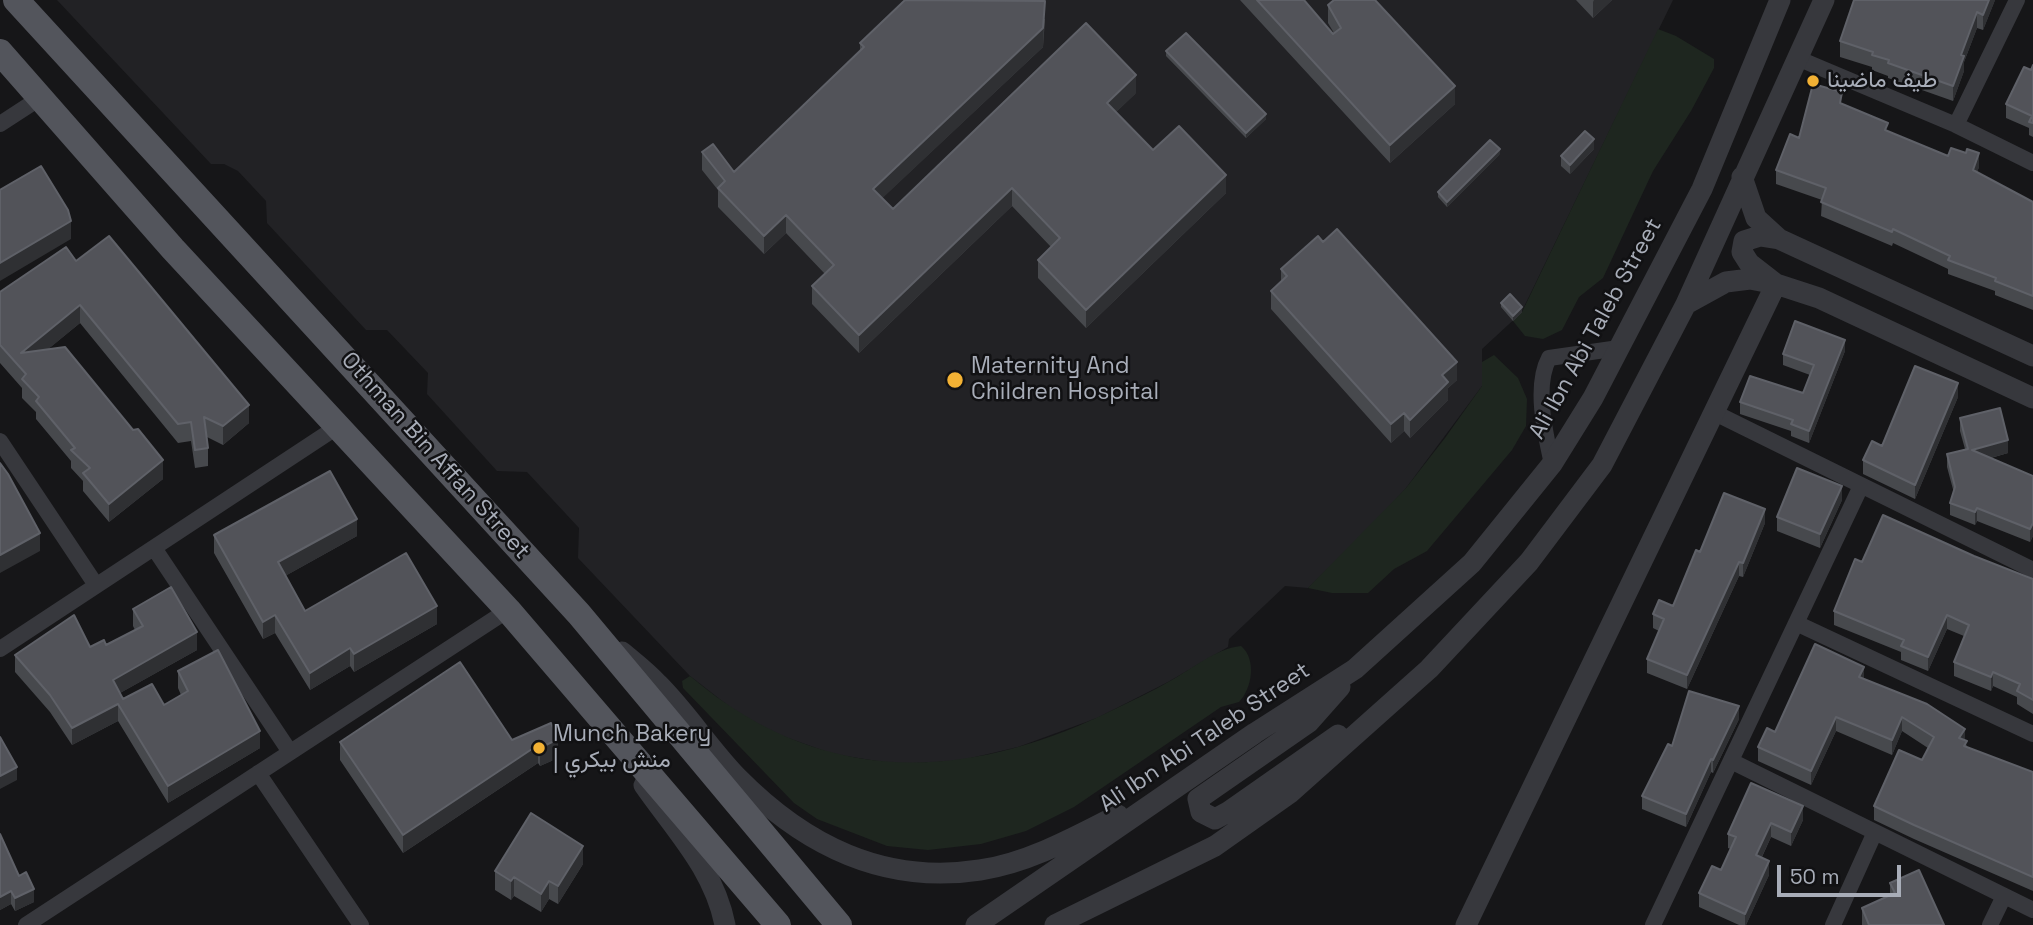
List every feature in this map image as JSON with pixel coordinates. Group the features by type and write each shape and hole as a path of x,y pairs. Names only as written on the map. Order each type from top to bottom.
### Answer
{"main road":[{"name":"Othman Bin Affan Street","path":"16,0 579,614 839,925"},
{"path":"3,61 40,98 337,427 508,610 778,925"}],"street":[{"path":"1956,125 2017,0"},
{"name":"Ali Ibn Abi Taleb Street","path":"976,925 1354,669 1472,563 1552,464 1593,398 1702,189 1777,4"},
{"path":"1055,925 1215,846 1290,793 1429,669 1529,562 1602,465 1686,304 1820,9"},
{"path":"1797,58 1956,125 2033,163"},
{"path":"0,124 40,98"},
{"path":"1742,177 1756,218 1779,239"},
{"path":"1776,284 1749,263 1742,252 1744,241 1760,236 1779,239 2033,356"},
{"path":"1686,304 1726,282 1750,279 1776,284 1819,298 2033,398"},
{"path":"1466,925 1776,284"},
{"path":"1552,464 1542,394 1543,369 1549,358 1619,348"},
{"path":"1715,413 2033,570"},
{"path":"0,649 337,427"},
{"path":"0,441 96,585"},
{"path":"1653,925 1861,486"},
{"path":"153,548 290,752"},
{"path":"26,925 508,610 599,720 705,867 720,902 725,925"},
{"path":"579,614 658,684 737,777 796,828 848,856 912,874 981,870 1056,846 1194,776"},
{"path":"1796,623 2033,734"},
{"path":"1354,669 1309,722 1198,799 1201,812 1214,819 1228,812 1429,669"},
{"path":"1731,761 2033,910"},
{"path":"258,773 361,925"},
{"path":"1833,925 1875,832"},
{"path":"1990,925 2004,896"},
{"path":"1065,925 1087,907"}],"shaded area":[{"name":"Maternity And Children Hospital","path":"57,0 1673,0 1521,313 1482,349 1482,386 1406,488 1361,537 1308,588 1285,586 1229,639 1228,647 1168,682 1097,718 1018,747 958,761 896,764 833,754 774,733 739,714 690,676 578,558 579,528 527,472 497,471 427,394 428,373 387,330 366,330 267,223 266,201 238,171 224,164 211,164"},
{"path":"1658,29 1676,36 1714,59 1714,68 1691,111 1653,171 1603,278 1579,297 1562,330 1543,339 1525,336 1513,321 1522,312"},
{"path":"1494,355 1518,378 1527,399 1526,426 1512,450 1427,551 1394,569 1368,593 1332,593 1308,588 1406,488 1482,386 1482,362"},
{"path":"1241,646 1249,658 1251,674 1247,690 1239,702 1221,707 1074,807 1026,831 981,844 928,850 887,846 817,819 794,803 683,688 682,681 690,676 740,713 791,739 844,755 897,762 951,760 1006,750 1061,733 1151,692 1213,655"}],"building":[{"path":"905,0 1045,1 1043,28 873,189 893,209 1086,23 1136,75 1107,103 1153,150 1179,126 1226,175 1086,310 1038,260 1060,238 1012,188 859,335 812,286 834,265 786,215 764,236 718,188 725,181 702,152 713,144 734,172 864,47 860,43"},
{"path":"1257,0 1304,0 1333,34 1341,28 1328,5 1334,0 1375,0 1455,86 1390,145"},
{"path":"1854,0 1989,0 1983,15 1977,12 1953,86 1888,63 1889,60 1872,55 1873,52 1840,41"},
{"path":"1186,33 1266,114 1246,133 1166,51"},
{"path":"2033,65 2033,123 2029,122 2032,116 2006,104 2024,67 2031,70"},
{"path":"1813,84 1842,92 1840,103 1888,123 1885,130 1948,156 1951,148 1966,153 1967,149 1979,153 1973,170 2033,202 2033,296 1995,281 1996,278 1948,260 1950,256 1893,229 1892,232 1821,202 1826,188 1776,170 1790,134 1799,138"},
{"path":"1585,131 1594,139 1570,165 1561,156"},
{"path":"1490,140 1500,149 1447,202 1438,192"},
{"path":"41,166 68,210 71,221 0,263 0,190"},
{"path":"1337,229 1457,362 1442,375 1448,382 1410,420 1404,413 1391,424 1271,291 1287,276 1281,269 1318,236 1323,242"},
{"path":"109,236 249,405 223,426 204,417 208,448 195,450 191,422 178,424 80,305 21,353 65,347 133,430 138,429 163,460 109,504 83,473 90,468 71,450 75,448 36,401 39,397 22,379 26,374 0,345 0,292 66,247 76,261"},
{"path":"1510,294 1522,307 1513,316 1501,303"},
{"path":"1795,321 1845,340 1809,431 1791,424 1793,420 1740,402 1750,376 1803,393 1814,365 1783,354"},
{"path":"1915,366 1958,383 1915,485 1863,460 1872,441 1882,446"},
{"path":"2000,408 2008,440 1972,450 2033,476 2033,523 2030,529 1977,508 1975,512 1950,503 1955,487 1947,454 1968,449 1960,418"},
{"path":"0,463 40,533 0,555"},
{"path":"1797,468 1842,486 1820,534 1777,517"},
{"path":"330,471 357,519 278,562 305,611 406,553 437,606 354,654 350,648 310,673 275,615 263,622 214,535"},
{"path":"1724,493 1765,509 1743,563 1739,562 1687,675 1647,659 1664,619 1653,614 1659,600 1673,606 1696,550 1700,552"},
{"path":"1883,515 2033,579 2033,700 2017,691 2020,684 1993,672 1991,677 1954,662 1969,625 1947,615 1928,657 1901,646 1904,640 1834,611 1855,559 1862,562"},
{"path":"171,587 197,632 113,680 123,699 152,684 164,705 188,691 178,671 218,650 260,731 168,786 118,704 72,728 50,695 15,655 74,615 90,647 104,640 106,645 143,626 133,609"},
{"path":"1815,644 1864,667 1859,677 1927,704 1965,729 1959,738 1967,741 1964,746 2033,772 2033,877 1874,806 1899,750 1922,760 1934,737 1902,717 1892,740 1836,717 1811,771 1758,747 1767,728 1775,732"},
{"path":"460,662 512,740 551,723 558,739 540,748 538,745 403,835 340,742"},
{"path":"1689,691 1739,706 1686,814 1642,796 1668,744 1672,746"},
{"path":"0,737 17,767 0,776"},
{"path":"1751,783 1803,806 1791,832 1771,823 1756,855 1769,861 1745,914 1699,893 1712,866 1721,870 1736,837 1728,834"},
{"path":"531,813 583,846 558,886 549,881 541,894 514,877 511,881 495,871"},
{"path":"0,834 19,876 26,872 34,889 15,898 11,891 0,897"},
{"path":"1919,870 1944,925 1869,925 1862,908 1895,893 1890,883"}],"place":[{"name":"طيف ماضينا","path":"1813,81"},
{"name":"Maternity And Children Hospital","path":"955,380"},
{"name":"Munch Bakery | منش بيكري","path":"539,748"}]}
